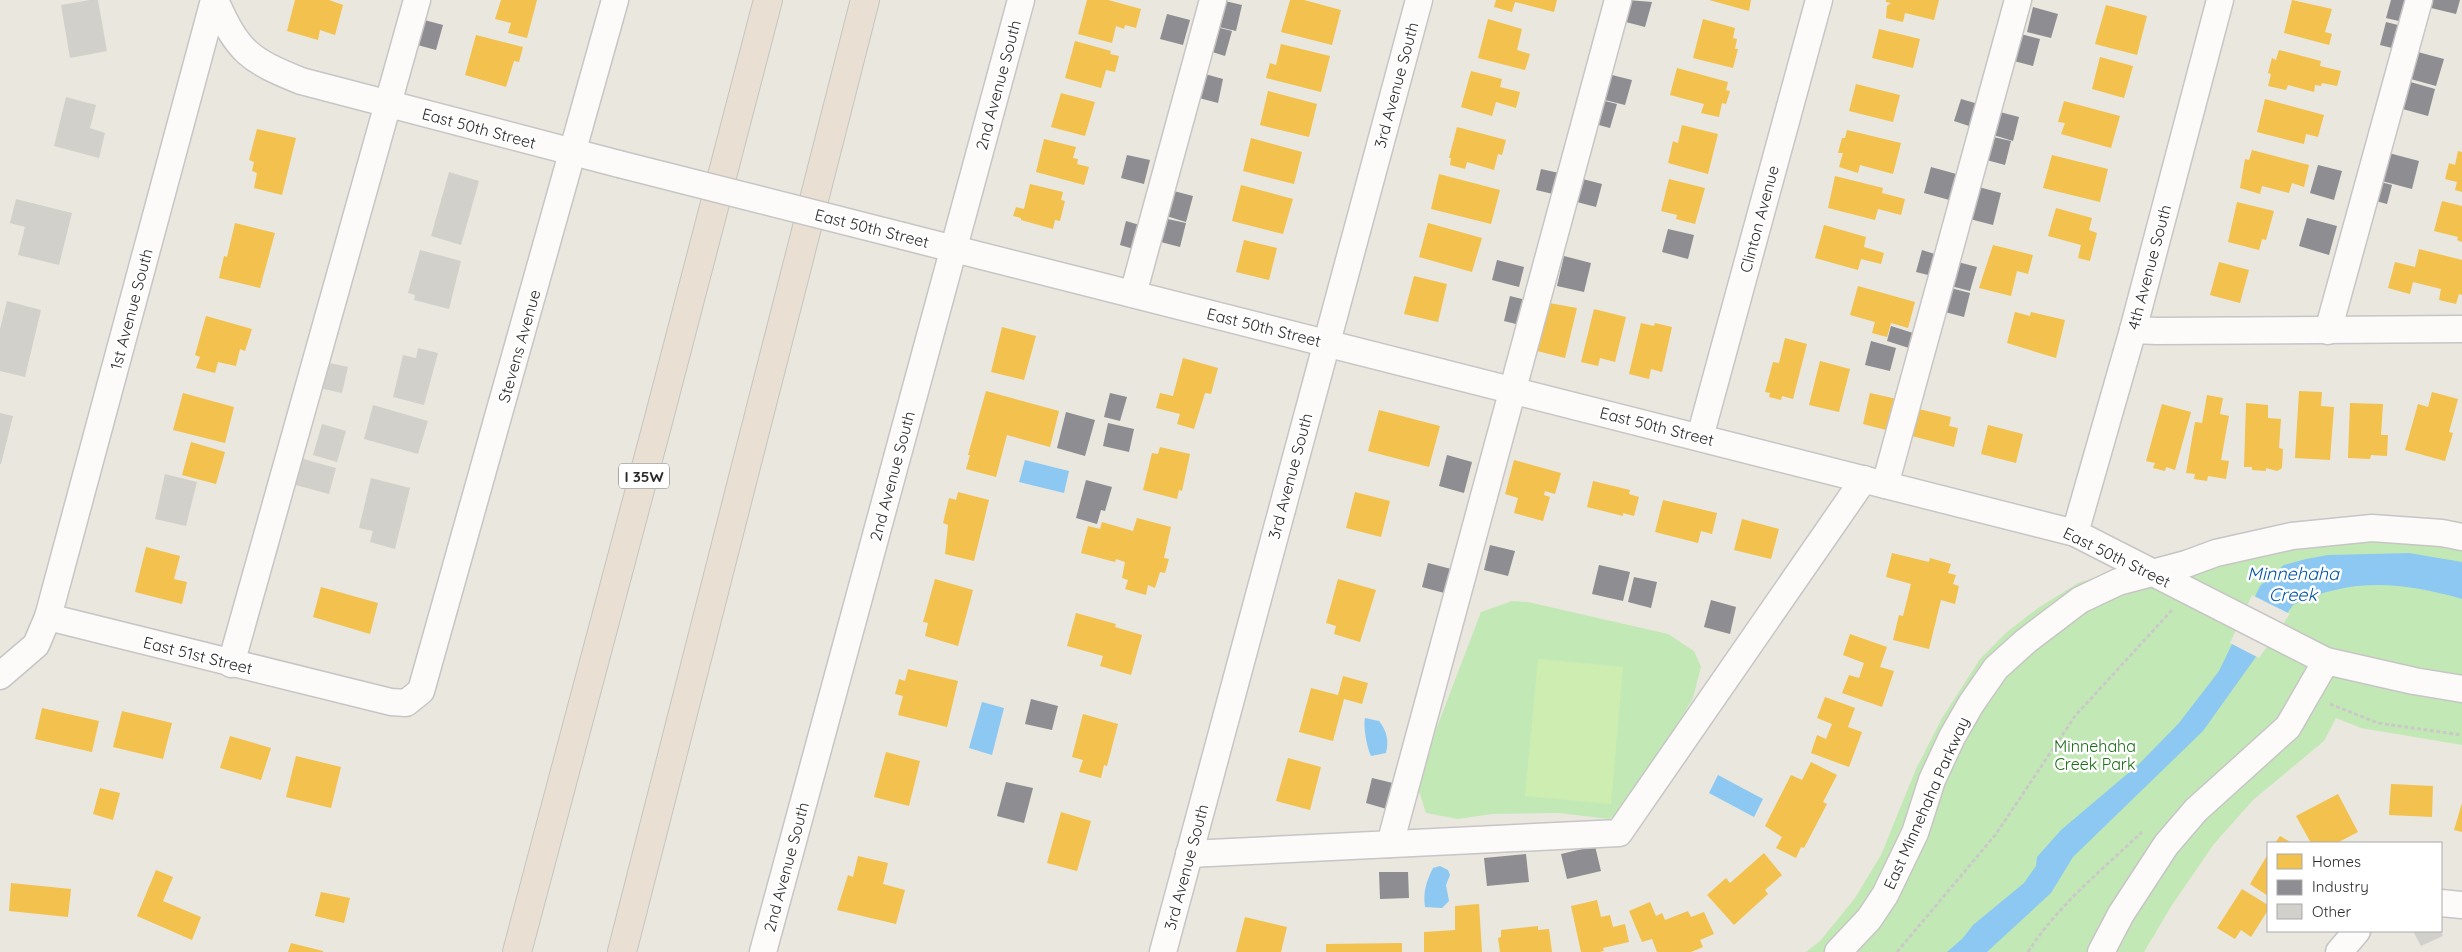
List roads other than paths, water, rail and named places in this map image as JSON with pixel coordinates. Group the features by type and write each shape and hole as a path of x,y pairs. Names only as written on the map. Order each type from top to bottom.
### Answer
{"highway":[{"name":"I 35W","path":"517,952 768,0"},
{"path":"622,952 865,0"}],"street":[{"name":"East 50th Street","path":"214,0 239,45 254,60 301,81 574,153 2074,533 2150,573 2326,660"},
{"name":"1st Avenue South","path":"48,617 214,0"},
{"path":"231,664 417,0"},
{"name":"Stevens Avenue","path":"420,691 616,0"},
{"name":"2nd Avenue South","path":"763,952 1022,0"},
{"path":"1133,294 1213,0"},
{"name":"3rd Avenue South","path":"1163,952 1419,0"},
{"path":"1390,844 1618,0"},
{"name":"Clinton Avenue","path":"1700,437 1819,0"},
{"path":"1189,854 1620,833 1874,482 2018,0"},
{"name":"4th Avenue South","path":"2074,533 2133,330 2220,0"},
{"path":"2328,330 2419,0"},
{"path":"2133,330 2462,329"},
{"name":"East Minnehaha Parkway","path":"1838,952 1869,918 1885,895 1915,833 1932,780 1952,737 1996,668 2026,641 2080,600 2118,582 2254,544 2332,530 2372,528 2442,533 2462,537"},
{"path":"0,676 36,644 48,617"},
{"name":"East 51st Street","path":"48,617 231,664 391,702 406,703 420,691"},
{"path":"2101,952 2121,914 2166,845 2196,810 2288,726 2326,660 2414,681 2462,689"},
{"path":"2442,903 2462,905"},
{"path":"2339,952 2356,932"}],"water":[{"path":"1025,460 1069,471 1064,493 1019,482"},
{"name":"Minnehaha Creek","path":"2409,553 2462,562 2462,599 2418,589 2377,585 2356,586 2336,590 2293,605 2203,731 2073,857 2051,893 1987,952 1947,952 1962,939 1973,925 2024,883 2036,866 2037,857 2061,830 2139,764 2179,723 2219,671 2260,586 2272,574 2284,565 2328,555"},
{"path":"982,702 1004,708 992,755 969,748"},
{"path":"1365,718 1379,721 1382,725 1387,736 1386,753 1371,756 1366,737"},
{"path":"1718,775 1763,799 1754,817 1709,793"},
{"path":"1440,866 1448,870 1450,875 1446,885 1449,901 1442,908 1425,907 1425,892 1429,878 1433,868"}],"park label":[{"name":"Minnehaha Creek Park","path":"2095,755"}]}
